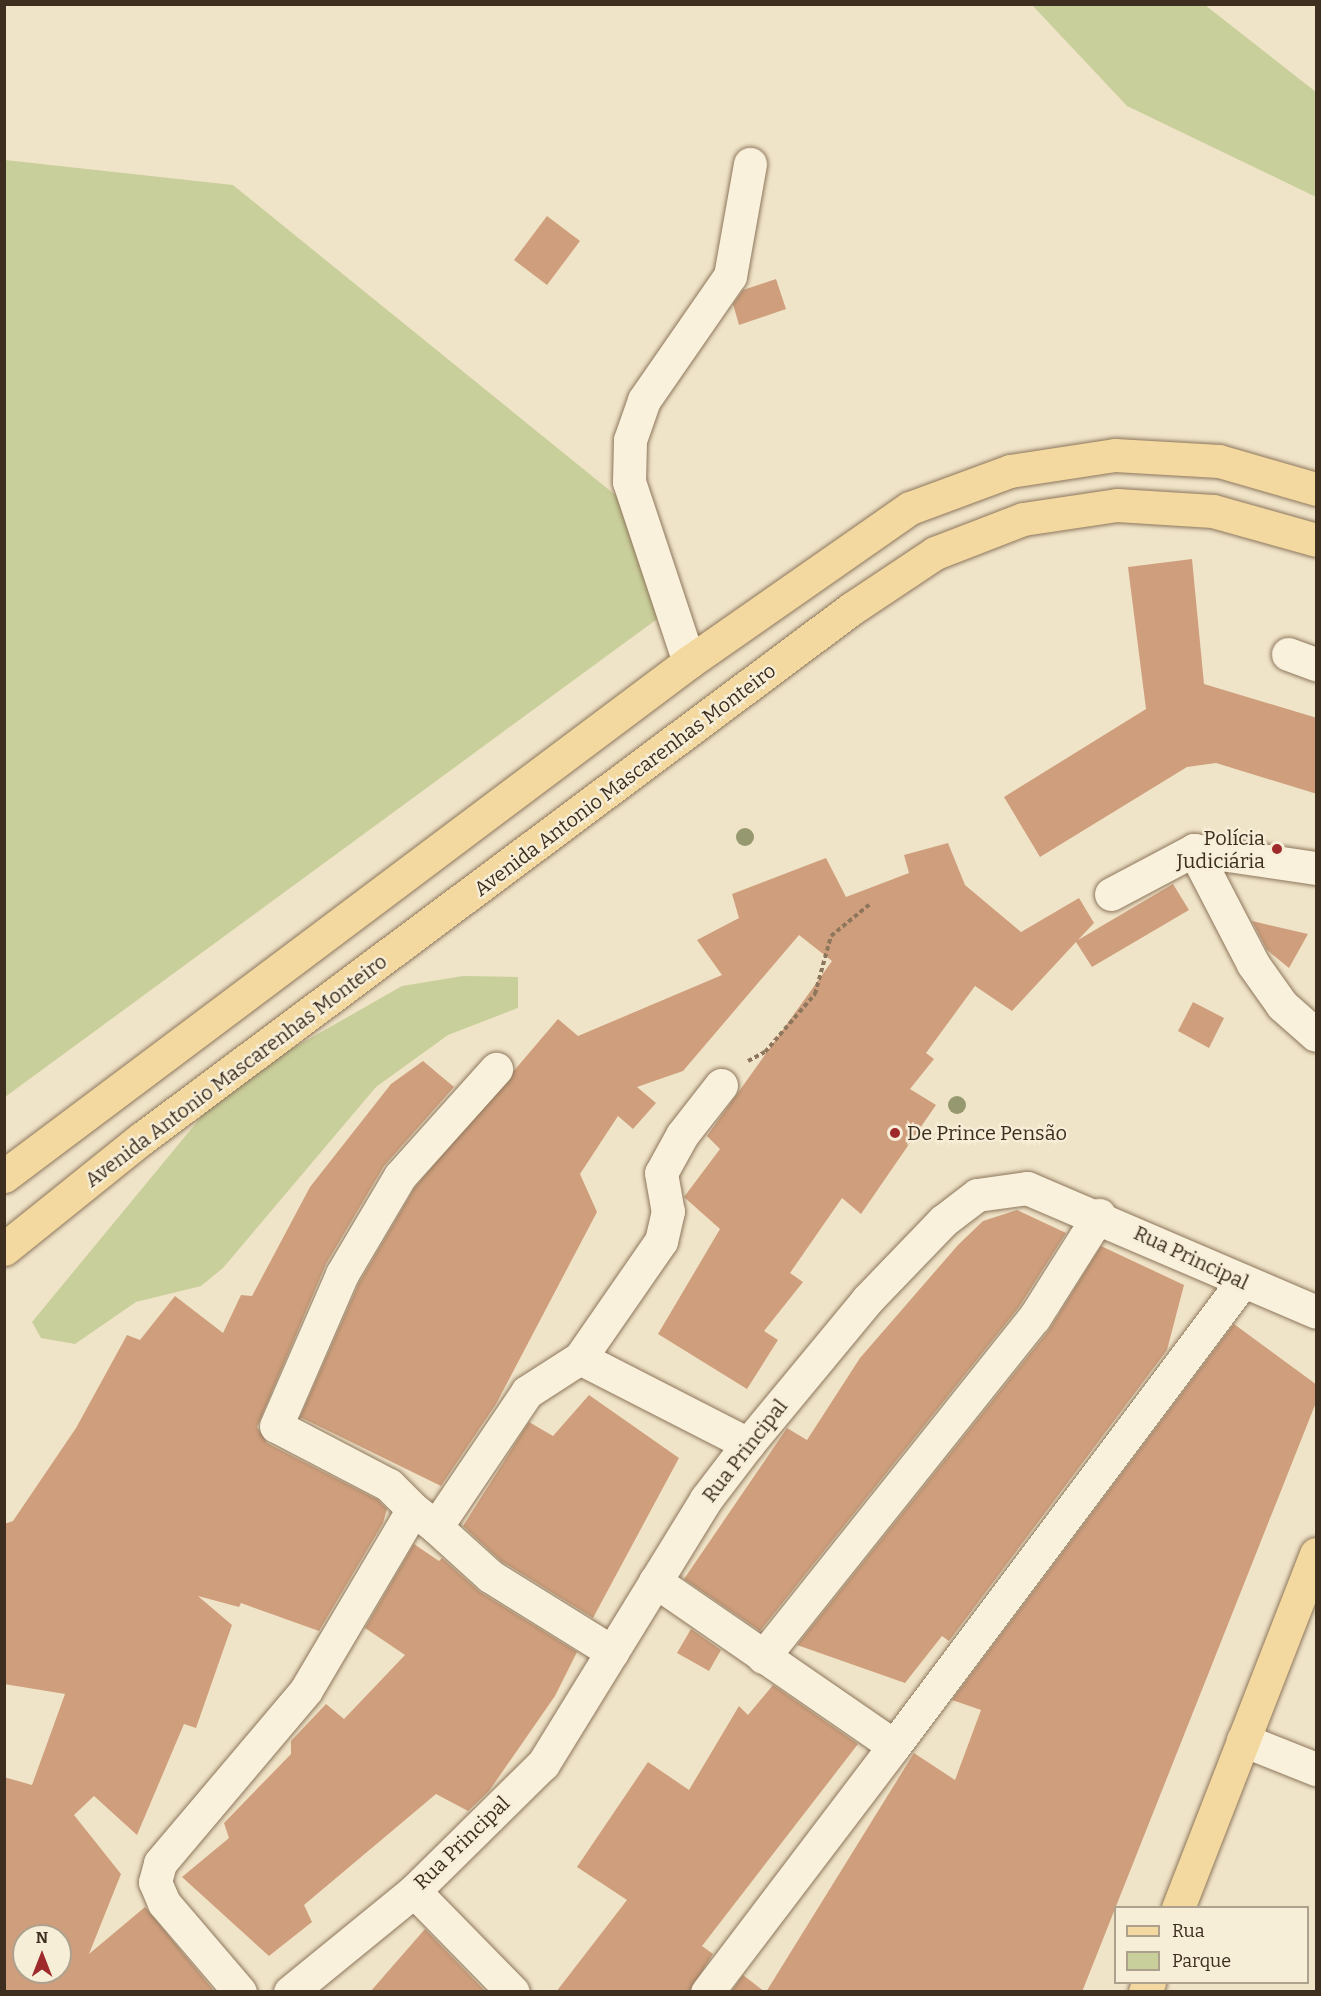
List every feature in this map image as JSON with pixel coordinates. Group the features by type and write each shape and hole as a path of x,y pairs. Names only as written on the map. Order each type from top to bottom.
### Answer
{"main road":[{"path":"4,1176 689,662 910,508 1010,471 1062,459 1168,455 1219,461 1317,489"},
{"name":"Avenida Antonio Mascarenhas Monteiro","path":"4,1249 141,1139 851,609 935,553 1023,519 1117,505 1213,511 1317,540"},
{"path":"1179,1906 1317,1554"}],"street":[{"path":"689,662 629,482 630,440 644,400 730,276 750,164"},
{"path":"1194,850 1253,964 1282,1005 1317,1035"},
{"path":"1111,894 1194,850 1317,868"},
{"path":"495,1069 400,1176 342,1274 276,1426 389,1485 490,1576 612,1653"},
{"path":"240,1992 164,1903 155,1882 160,1863 306,1690 424,1518 527,1392 580,1358 661,1241 668,1211 661,1173 682,1135 721,1085"},
{"name":"Rua Principal","path":"290,1992 414,1891 543,1764 655,1581 748,1443 867,1300 943,1221 977,1195 1028,1188 1099,1215 1242,1282 1317,1312"},
{"path":"763,1657 1034,1318 1099,1215"},
{"path":"707,1992 1242,1282"},
{"path":"580,1358 748,1443"},
{"path":"655,1581 894,1746"},
{"path":"1243,1740 1317,1769"},
{"path":"414,1891 513,1992"}],"path":[{"path":"721,1085 741,1065 765,1052 815,994 831,936 870,904"}],"green space":[{"path":"1032,5 1205,5 1316,92 1316,197 1127,106"},
{"path":"5,160 233,185 666,536 664,614 5,1097"},
{"path":"463,976 518,977 518,1008 448,1035 376,1087 223,1268 201,1286 136,1302 75,1344 41,1338 32,1322 206,1111 288,1051 402,986"}],"building":[{"path":"547,216 580,241 547,285 514,260"},
{"path":"776,279 786,309 739,325 733,304 743,290"},
{"path":"1192,559 1204,684 1317,718 1317,794 1216,763 1187,767 1040,857 1004,797 1146,709 1128,567"},
{"path":"948,843 965,885 1021,932 1079,898 1094,923 1078,940 1173,884 1189,910 1092,967 1076,942 1012,1011 975,986 926,1053 934,1059 910,1089 936,1105 861,1214 842,1198 790,1273 803,1282 764,1331 778,1340 747,1389 658,1334 720,1229 684,1197 720,1149 707,1136 832,961 799,935 683,1071 637,1087 656,1103 633,1129 618,1116 580,1174 597,1212 496,1404 441,1486 300,1417 359,1283 415,1187 558,1019 578,1036 722,975 697,940 739,918 732,894 826,858 846,897 909,873 904,855"},
{"path":"1252,921 1308,934 1289,968 1267,950"},
{"path":"1193,1002 1224,1018 1209,1048 1178,1031"},
{"path":"423,1061 454,1087 384,1166 326,1264 257,1427 267,1443 378,1500 387,1509 383,1523 319,1631 241,1603 239,1607 198,1596 232,1625 196,1728 184,1724 137,1835 94,1796 74,1815 121,1874 89,1954 145,1907 215,1992 4,1992 4,1777 32,1785 65,1694 4,1684 4,1524 13,1521 76,1428 127,1335 140,1340 175,1296 223,1333 241,1295 252,1296 310,1187 391,1084"},
{"path":"1017,1210 1066,1233 1019,1307 760,1631 684,1579 787,1428 807,1440 860,1358 958,1245 983,1221"},
{"path":"1101,1246 1184,1285 1167,1350 949,1641 942,1636 905,1683 797,1645 1049,1330"},
{"path":"1234,1324 1317,1385 1317,1400 1116,1906 1114,1906 1114,1911 1082,1992 766,1992 914,1753 955,1780 981,1710 952,1700"},
{"path":"589,1395 679,1458 593,1618 501,1561 463,1526 529,1422 553,1436"},
{"path":"414,1544 439,1561 442,1558 480,1592 577,1652 555,1696 489,1791 468,1811 436,1794 304,1905 312,1922 269,1956 182,1877 229,1838 224,1823 291,1754 291,1741 326,1704 344,1719 405,1655 365,1628"},
{"path":"691,1629 721,1650 709,1671 677,1653"},
{"path":"773,1685 858,1744 702,1946 713,1954 689,1992 556,1992 627,1900 577,1867 648,1762 689,1790 739,1706 748,1715"},
{"path":"425,1929 486,1992 370,1992"},
{"path":"743,1975 765,1992 731,1992"}],"place":[{"name":"Polícia Judiciária","path":"1277,849"},
{"name":"De Prince Pensão","path":"895,1133"}]}
